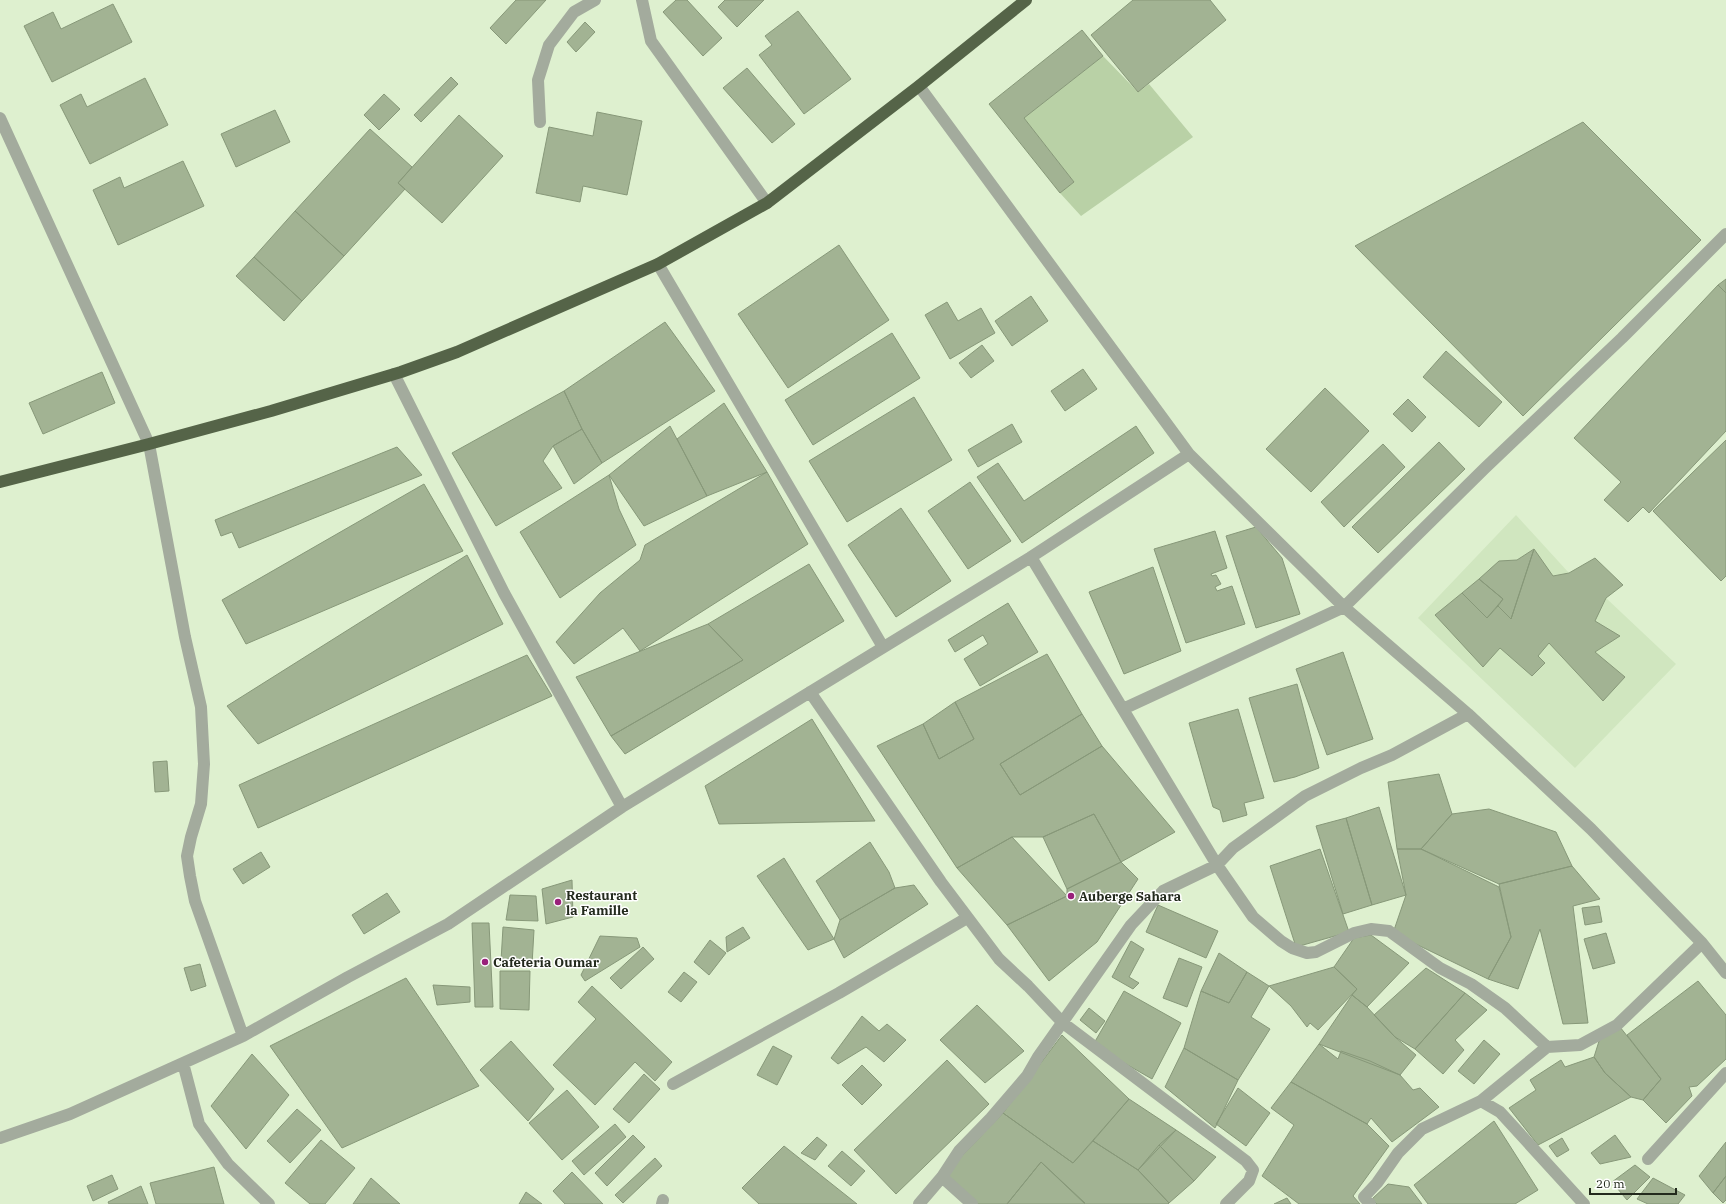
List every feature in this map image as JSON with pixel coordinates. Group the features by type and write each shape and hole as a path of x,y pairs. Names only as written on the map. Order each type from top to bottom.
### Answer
{"highway":[{"path":"0,482 271,411 394,374 457,352 658,264 767,203 920,86 1026,0"}],"street":[{"path":"540,122 538,80 549,45 574,12 595,0"},
{"path":"642,0 652,41 767,203"},
{"path":"920,86 1189,454 1344,607 1468,714 1591,829 1702,943 1726,974"},
{"path":"0,118 149,444 185,637 201,707 204,764 201,804 187,856 190,876 195,901 243,1036"},
{"path":"1123,709 1344,607 1479,474 1622,338 1726,234"},
{"path":"658,264 883,646"},
{"path":"394,374 504,593 622,807"},
{"path":"0,1138 70,1114 243,1036 348,976 448,924 622,807 883,646 1031,557 1189,454"},
{"path":"1031,557 1217,865 1253,917 1292,948 1307,954 1316,952 1354,933 1371,930 1389,931 1440,968 1471,984 1505,1008 1547,1047"},
{"path":"810,692 968,918 999,959 1028,986 1063,1023 1246,1161 1253,1170 1249,1181 1226,1204"},
{"path":"919,1204 942,1177 959,1151 991,1118 1027,1076 1131,925 1163,891 1217,865 1233,848 1305,796 1361,768 1392,755 1468,714"},
{"path":"673,1084 839,993 968,918"},
{"path":"1370,1204 1364,1197 1377,1183 1398,1153 1422,1129 1481,1101 1547,1047 1580,1045 1617,1025 1702,943"},
{"path":"183,1063 199,1124 228,1164 269,1204"},
{"path":"1648,1159 1726,1073"},
{"path":"1481,1101 1500,1112 1584,1204"},
{"path":"942,1177 972,1204"}],"shaded area":[{"path":"1103,56 1138,92 1149,84 1193,137 1081,216 1060,193 1074,182 1024,118"},
{"path":"1516,515 1569,573 1606,598 1676,664 1575,768 1418,618"}],"building":[{"path":"516,0 546,0 506,44 490,28"},
{"path":"676,0 687,0 722,38 703,56 663,12"},
{"path":"725,0 764,0 737,27 718,7"},
{"path":"1133,0 1210,0 1226,20 1138,92 1091,35"},
{"path":"113,4 132,42 52,82 24,26 53,12 61,29"},
{"path":"798,11 851,79 804,114 759,55 772,45 765,36"},
{"path":"585,22 595,32 576,52 567,42"},
{"path":"1082,30 1103,56 1024,118 1074,182 1060,193 989,104"},
{"path":"747,68 795,124 772,143 723,88"},
{"path":"451,77 458,84 421,122 414,115"},
{"path":"145,78 168,125 90,164 60,105 81,94 87,107"},
{"path":"384,94 400,109 379,130 364,115"},
{"path":"275,110 290,142 236,167 221,134"},
{"path":"597,112 642,121 627,195 583,186 580,202 536,193 549,127 593,136"},
{"path":"459,115 503,156 442,223 398,183"},
{"path":"1583,122 1701,240 1523,416 1355,246"},
{"path":"370,129 412,167 398,183 405,189 344,256 295,211"},
{"path":"183,161 204,206 118,245 93,190 120,177 124,188"},
{"path":"295,211 344,256 302,301 254,257"},
{"path":"839,245 889,320 788,388 738,314"},
{"path":"254,257 302,301 284,321 236,276"},
{"path":"1726,279 1726,293 1718,285"},
{"path":"1718,285 1726,293 1726,431 1649,513 1643,507 1628,522 1604,500 1621,482 1574,438"},
{"path":"1031,296 1048,321 1012,346 995,321"},
{"path":"947,302 958,321 981,308 995,333 950,359 925,315"},
{"path":"665,322 715,391 602,463 582,429 564,391"},
{"path":"892,333 920,378 813,445 785,400"},
{"path":"982,345 994,361 971,378 959,363"},
{"path":"1446,351 1502,402 1479,427 1423,377"},
{"path":"1083,369 1097,389 1065,411 1051,391"},
{"path":"102,372 115,403 43,434 29,403"},
{"path":"1325,388 1369,431 1311,492 1266,449"},
{"path":"564,391 582,429 553,446 543,461 562,488 496,526 452,453"},
{"path":"914,397 952,460 847,522 809,461"},
{"path":"1408,399 1426,417 1412,432 1393,414"},
{"path":"724,403 767,472 707,496 677,439"},
{"path":"1012,424 1022,442 978,467 968,450"},
{"path":"670,426 707,496 644,526 609,475"},
{"path":"1136,426 1154,453 1022,543 977,477 998,463 1024,501"},
{"path":"582,429 602,463 574,484 553,446"},
{"path":"1726,440 1726,576 1721,581 1653,511"},
{"path":"1439,442 1465,469 1378,553 1352,527"},
{"path":"1383,444 1405,467 1344,527 1321,502"},
{"path":"397,447 422,475 239,548 232,532 221,536 215,520"},
{"path":"767,472 808,544 640,651 623,628 574,664 556,642 600,593 640,560 645,545"},
{"path":"609,475 619,509 636,545 560,598 520,532"},
{"path":"970,482 1011,541 968,569 928,511"},
{"path":"424,484 463,551 246,644 222,600"},
{"path":"901,508 951,581 896,617 848,545"},
{"path":"1256,527 1282,558 1300,614 1256,628 1226,536"},
{"path":"1215,531 1227,568 1211,574 1212,576 1216,575 1221,584 1215,587 1217,591 1232,586 1245,624 1186,643 1154,549"},
{"path":"1534,549 1511,619 1498,606 1503,599 1479,579 1499,561 1517,560"},
{"path":"1534,549 1553,576 1569,573 1595,558 1623,585 1606,598 1595,621 1620,636 1595,652 1625,677 1603,701 1549,643 1538,656 1545,663 1532,676 1500,648 1483,667 1435,615 1462,593 1487,618 1498,606 1511,619"},
{"path":"467,555 503,624 258,744 227,706"},
{"path":"809,564 844,621 625,754 611,736 743,660 708,624"},
{"path":"1153,567 1181,651 1124,674 1089,592"},
{"path":"1479,579 1503,599 1487,618 1462,593"},
{"path":"1008,603 1038,652 980,686 964,659 988,644 983,635 955,652 948,640"},
{"path":"708,624 743,660 611,736 576,677"},
{"path":"1343,652 1373,739 1327,755 1296,669"},
{"path":"1047,654 1082,714 1000,764 1020,795 1102,746 1175,832 1121,862 1094,814 1043,837 1012,837 957,868 877,746 923,724 939,759 974,739 955,702"},
{"path":"527,655 552,696 258,828 239,785"},
{"path":"1297,684 1319,768 1295,777 1274,782 1249,698"},
{"path":"955,702 974,739 939,759 923,724"},
{"path":"1238,709 1264,798 1244,803 1247,815 1223,822 1220,810 1213,807 1189,723"},
{"path":"1082,714 1102,746 1020,795 1000,764"},
{"path":"812,719 875,821 719,824 705,786"},
{"path":"167,761 169,791 155,792 153,762"},
{"path":"1439,774 1452,814 1421,849 1397,849 1388,782"},
{"path":"1379,807 1406,895 1372,905 1346,818"},
{"path":"1489,809 1556,832 1572,866 1499,884 1421,849 1452,814"},
{"path":"1094,814 1121,862 1067,889 1043,837"},
{"path":"1346,818 1372,905 1343,914 1316,826"},
{"path":"1012,837 1067,896 1007,925 957,868"},
{"path":"870,842 889,872 895,888 840,920 816,881"},
{"path":"1320,849 1349,932 1296,947 1270,866"},
{"path":"1397,849 1421,849 1499,887 1511,937 1488,979 1393,933 1406,895"},
{"path":"261,852 270,867 243,884 233,869"},
{"path":"784,858 834,939 808,950 757,876"},
{"path":"1121,862 1138,879 1097,942 1049,981 1007,925 1067,896 1067,889"},
{"path":"1572,866 1600,899 1573,906 1588,1023 1563,1024 1540,929 1518,989 1488,979 1511,937 1499,884"},
{"path":"572,880 573,917 546,924 542,889"},
{"path":"914,885 928,904 844,958 834,939 840,920 895,888"},
{"path":"387,893 400,912 364,934 352,915"},
{"path":"510,895 536,896 538,921 506,920"},
{"path":"1158,905 1218,931 1206,958 1146,932"},
{"path":"1599,906 1602,922 1585,925 1582,908"},
{"path":"472,923 489,923 493,1007 475,1007"},
{"path":"503,927 534,930 532,965 501,961"},
{"path":"743,927 750,938 727,952 726,937"},
{"path":"1606,933 1615,963 1593,969 1584,939"},
{"path":"1371,935 1409,963 1367,1007 1352,995 1357,989 1334,967 1354,938"},
{"path":"600,936 637,938 640,947 585,981 581,975"},
{"path":"710,940 726,953 709,975 694,962"},
{"path":"1131,941 1144,949 1129,977 1139,983 1133,989 1112,977"},
{"path":"643,947 654,959 621,989 610,978"},
{"path":"1219,953 1247,972 1229,1003 1201,991"},
{"path":"1179,958 1202,967 1187,1007 1163,998"},
{"path":"200,964 206,986 191,991 184,968"},
{"path":"1334,967 1357,989 1318,1030 1310,1023 1307,1027 1291,1006 1269,986"},
{"path":"1426,968 1465,993 1415,1049 1395,1037 1374,1015"},
{"path":"500,971 530,971 529,1010 500,1009"},
{"path":"684,972 697,982 681,1002 668,992"},
{"path":"1247,972 1269,986 1251,1017 1270,1029 1238,1080 1184,1048 1201,991 1229,1003"},
{"path":"406,978 479,1086 342,1148 270,1046"},
{"path":"1698,981 1726,1015 1726,1059 1697,1086 1689,1087 1692,1096 1666,1123 1643,1100 1661,1079 1627,1035"},
{"path":"433,985 470,987 470,1002 437,1005"},
{"path":"592,986 672,1062 655,1081 635,1062 595,1105 553,1065 596,1019 578,1002"},
{"path":"1124,991 1181,1023 1152,1079 1093,1045"},
{"path":"1465,993 1487,1010 1455,1040 1464,1050 1443,1074 1415,1049"},
{"path":"1352,995 1367,1007 1395,1037 1416,1055 1400,1075 1319,1044"},
{"path":"977,1005 1024,1051 985,1083 940,1040"},
{"path":"1089,1008 1105,1021 1096,1033 1080,1020"},
{"path":"862,1016 879,1031 887,1024 906,1040 884,1062 866,1047 838,1064 831,1058"},
{"path":"1620,1027 1661,1079 1643,1100 1631,1097 1605,1073 1594,1057 1600,1038"},
{"path":"1062,1035 1129,1099 1073,1163 1003,1113"},
{"path":"1484,1040 1500,1054 1474,1084 1458,1071"},
{"path":"511,1041 554,1089 528,1121 480,1070"},
{"path":"1319,1044 1338,1059 1341,1051 1370,1061 1400,1075 1413,1090 1420,1088 1439,1107 1392,1142 1371,1118 1367,1124 1291,1082"},
{"path":"773,1046 792,1056 777,1085 757,1075"},
{"path":"1184,1048 1238,1080 1215,1128 1165,1087"},
{"path":"252,1054 289,1095 246,1149 211,1106"},
{"path":"1594,1057 1605,1073 1631,1097 1538,1145 1509,1108 1536,1090 1530,1080 1561,1060 1565,1067"},
{"path":"947,1060 989,1104 896,1194 854,1150"},
{"path":"862,1065 882,1085 862,1105 842,1085"},
{"path":"644,1074 660,1089 629,1123 613,1109"},
{"path":"1291,1082 1367,1124 1389,1146 1353,1196 1360,1204 1299,1204 1262,1176 1294,1125 1271,1108"},
{"path":"1238,1088 1270,1113 1246,1146 1216,1124"},
{"path":"567,1090 599,1127 562,1160 529,1123"},
{"path":"1129,1099 1176,1130 1138,1170 1093,1141"},
{"path":"297,1109 321,1130 290,1163 267,1141"},
{"path":"1003,1113 1073,1163 1093,1141 1138,1170 1169,1203 1085,1204 1041,1162 1007,1204 972,1204 942,1177"},
{"path":"1494,1121 1538,1190 1515,1204 1428,1204 1414,1185"},
{"path":"615,1124 626,1137 584,1175 572,1161"},
{"path":"1176,1130 1216,1157 1194,1181 1159,1145"},
{"path":"633,1135 645,1147 607,1186 595,1173"},
{"path":"1615,1135 1631,1157 1600,1164 1591,1153"},
{"path":"817,1137 827,1145 815,1160 801,1153"},
{"path":"1562,1138 1569,1150 1557,1157 1549,1146"},
{"path":"321,1140 355,1168 325,1204 310,1204 285,1183"},
{"path":"1726,1142 1726,1176 1713,1193 1699,1176"},
{"path":"1159,1145 1194,1181 1169,1203 1138,1170"},
{"path":"784,1146 857,1204 759,1204 742,1188"},
{"path":"842,1151 865,1171 851,1186 828,1166"},
{"path":"655,1158 662,1166 623,1203 615,1195"},
{"path":"1041,1162 1085,1203 1007,1204"},
{"path":"1635,1165 1650,1177 1627,1200 1612,1182"},
{"path":"214,1167 224,1204 156,1204 150,1183"},
{"path":"572,1172 603,1204 565,1204 553,1191"},
{"path":"112,1175 118,1189 93,1201 87,1186"},
{"path":"1726,1176 1726,1200 1723,1203 1713,1193"},
{"path":"371,1178 400,1204 353,1204"},
{"path":"1653,1178 1685,1195 1678,1204 1648,1204 1637,1199"},
{"path":"1388,1184 1409,1187 1422,1204 1377,1204 1372,1199"},
{"path":"141,1186 148,1204 109,1204 108,1202"},
{"path":"526,1192 542,1204 519,1204"},
{"path":"1287,1198 1291,1204 1274,1204"}],"place":[{"name":"Auberge Sahara","path":"1071,896"},
{"name":"Restaurant la Famille","path":"558,902"},
{"name":"Cafeteria Oumar","path":"485,962"}]}
